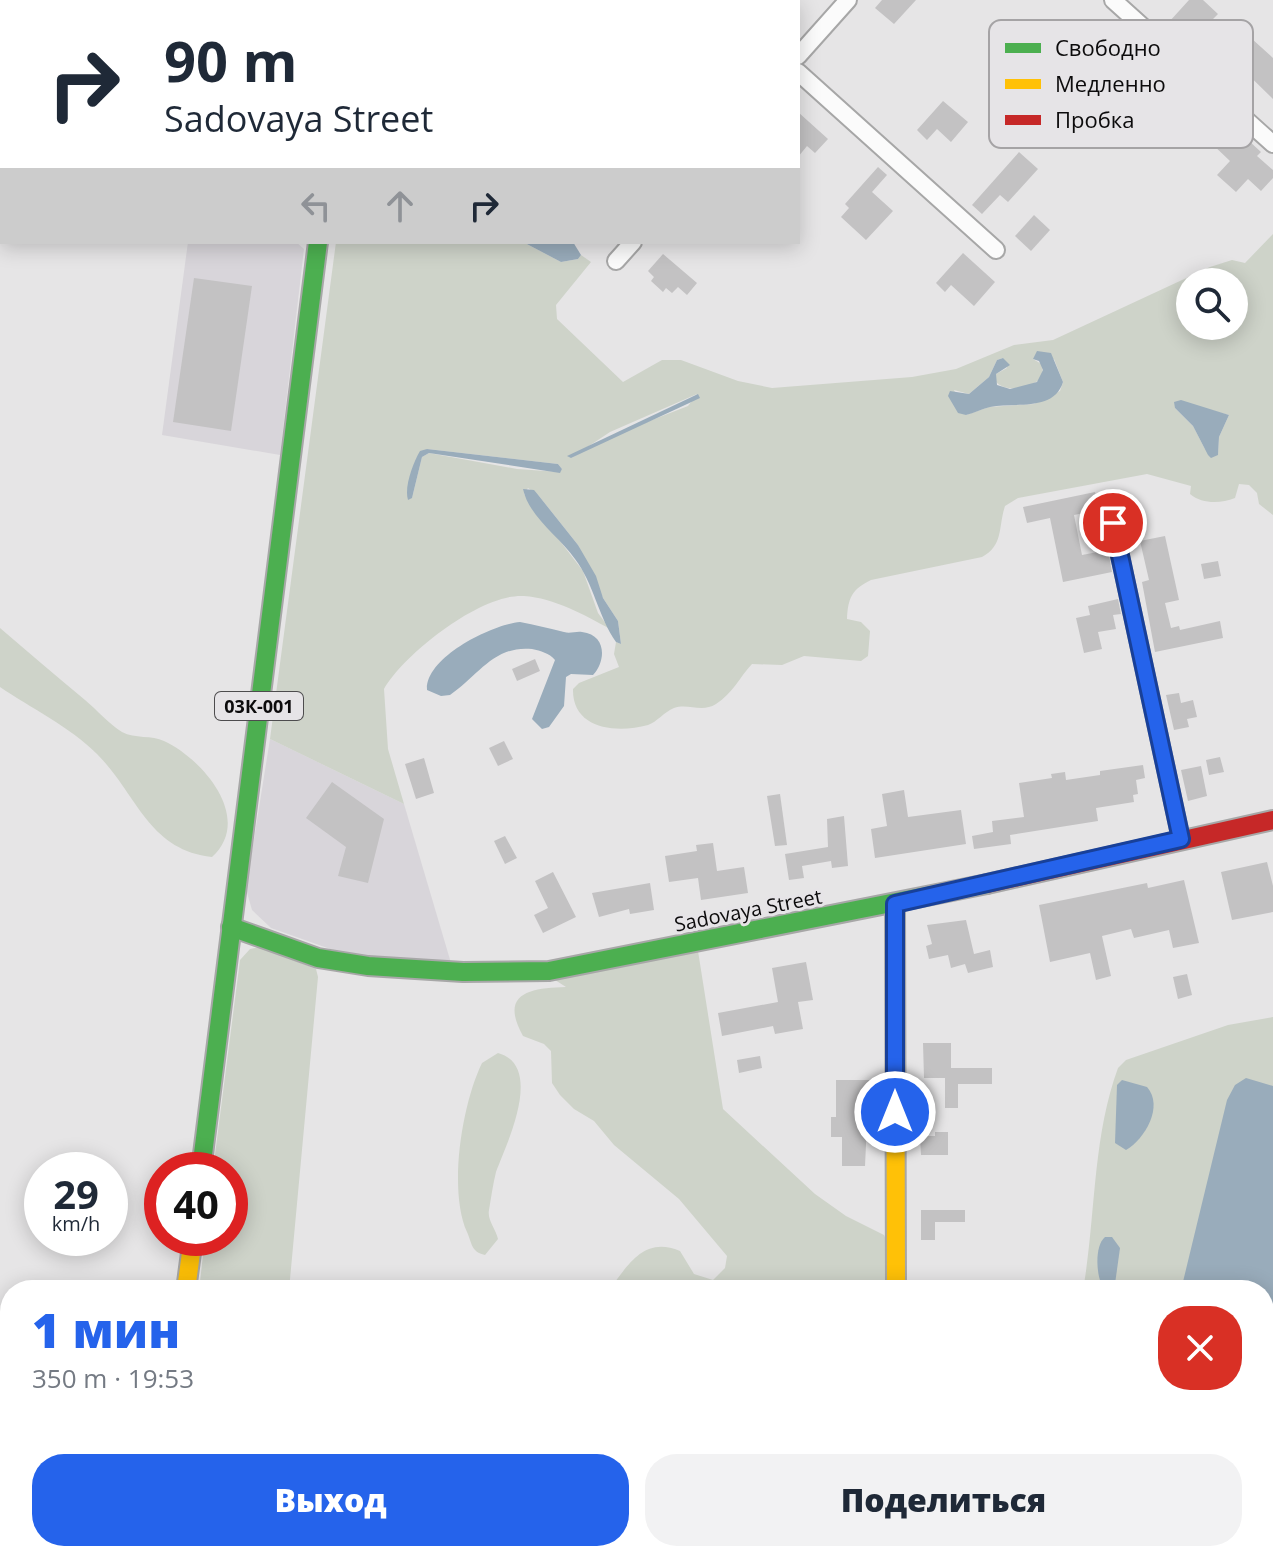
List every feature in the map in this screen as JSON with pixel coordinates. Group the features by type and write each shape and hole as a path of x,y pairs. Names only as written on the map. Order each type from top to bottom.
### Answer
{"street":[{"path":"804,36 848,0"},
{"path":"1113,0 1135,20"},
{"path":"800,74 996,250"},
{"path":"1253,126 1273,144"},
{"name":"03К-001","path":"203,1152 318,244"},
{"path":"616,261 631,244"},
{"path":"1113,523 1181,839"},
{"name":"Sadovaya Street","path":"231,927 318,958 368,966 528,972 895,904 1273,820"},
{"path":"895,904 896,1280"},
{"path":"187,1280 191,1256"}],"shaded area":[{"path":"1273,234 1273,515 1259,504 1257,493 1249,485 1239,484 1235,498 1211,502 1190,494 1191,486 1147,474 1018,498 1005,506 997,541 982,557 871,580 855,591 848,605 847,619 861,622 870,631 868,656 861,661 804,656 782,665 752,664 722,700 711,707 674,708 648,725 623,729 588,720 580,713 573,689 579,683 619,667 614,654 616,642 621,644 618,621 603,598 578,545 539,496 528,488 524,494 583,571 598,613 610,629 558,604 524,596 487,604 445,628 426,643 408,659 384,689 388,749 404,804 270,739 336,244 527,244 561,262 578,259 581,255 591,262 556,305 557,319 623,382 662,360 681,360 738,381 772,388 912,377 956,369 1014,345 1053,340 1176,283 1176,340 1248,340 1248,268 1210,267 1232,260 1245,263","holes":["1003,358 1007,368 996,374 995,381 1006,387 1025,387 1042,378 1043,365 1033,359 1054,359 1063,382 1060,391 1034,404 989,407 966,415 954,390 969,394 989,377 997,360","697,394 688,406 611,436 571,458 610,432","1199,407 1229,415 1219,437 1218,454 1205,449 1193,426 1175,408","427,449 558,464 562,469 560,472 517,469 429,453 422,457 412,498 416,459"]},
{"path":"188,244 298,244 304,249 280,455 162,435"},
{"path":"0,628 117,729 164,741 194,761 226,808 228,825 224,842 212,857 190,852 158,832 97,754 63,726 0,687"},
{"path":"270,739 404,804 451,963 350,956 271,928 252,910 246,889"},
{"path":"260,947 316,969 318,977 290,1280 200,1280 203,1256 248,1256 248,1152 215,1152 240,960 250,949"},
{"path":"698,951 723,1109 815,1194 846,1216 884,1235 888,1244 889,1280 713,1280 725,1268 727,1256 679,1199 614,1145 594,1121 574,1109 560,1095 552,1083 551,1051 544,1044 523,1036 516,1022 517,1002 530,992 566,987 552,978"},
{"path":"1273,1017 1273,1280 1084,1280 1103,1122 1118,1068 1126,1060 1228,1025"},
{"path":"498,1053 512,1061 519,1073 521,1089 513,1126 496,1172 489,1210 498,1239 485,1255 474,1249 461,1214 458,1171 463,1123 475,1080 482,1063"},
{"path":"657,1247 680,1251 694,1274 713,1280 616,1280 638,1255"}],"water":[{"path":"527,244 574,244 581,255 578,259 561,262"},
{"path":"1037,351 1051,353 1063,382 1051,398 1032,404 990,407 966,415 958,413 948,396 950,391 969,394 989,377 997,360 1003,358 1010,365 996,374 997,385 1010,389 1037,382 1043,370 1039,361 1033,359"},
{"path":"698,394 700,398 571,458 567,456"},
{"path":"1181,400 1229,415 1219,437 1218,455 1211,458 1208,455 1193,426 1175,408 1174,402"},
{"path":"427,449 558,464 562,469 560,473 429,453 422,457 412,498 408,500 412,468 420,451"},
{"path":"523,489 534,490 578,545 596,576 603,598 618,621 621,644 610,632 581,568 531,509"},
{"path":"520,622 566,633 590,634 602,649 600,663 593,675 571,674 566,677 564,706 549,727 542,729 532,719 555,660 542,652 519,649 507,652 487,663 450,695 441,696 427,690 429,678 437,666 463,644 494,629"},
{"path":"1246,1078 1273,1086 1273,1280 1183,1280 1227,1100 1235,1085"},
{"path":"1122,1080 1147,1087 1154,1103 1150,1122 1140,1138 1126,1150 1115,1143 1117,1085"},
{"path":"1112,1237 1120,1248 1116,1280 1100,1280 1098,1255 1101,1241"}],"building":[{"path":"882,0 916,0 894,24 875,8"},
{"path":"1189,0 1203,0 1218,14 1212,20 1171,20"},
{"path":"1253,40 1273,58 1273,99 1253,79"},
{"path":"943,101 968,122 951,142 937,129 927,140 917,130"},
{"path":"800,114 828,139 815,153 807,146 800,155"},
{"path":"1253,145 1261,152 1257,156 1273,170 1273,178 1261,191 1248,179 1236,192 1217,175 1230,161 1216,148 1253,148"},
{"path":"1019,152 1038,169 1008,202 1000,195 982,214 972,205"},
{"path":"878,167 887,175 872,192 893,211 866,240 841,217 849,208 845,204"},
{"path":"1034,215 1050,230 1031,251 1015,236"},
{"path":"963,253 995,282 974,306 951,285 945,292 936,283"},
{"path":"663,254 697,283 687,295 678,287 672,293 666,288 663,292 651,281 654,277 648,271"},
{"path":"194,278 252,286 231,431 173,422"},
{"path":"1095,492 1099,510 1074,515 1082,555 1108,550 1112,572 1063,582 1050,518 1027,523 1023,507"},
{"path":"1165,536 1179,600 1165,603 1171,628 1179,626 1180,630 1220,621 1223,638 1155,652 1142,582 1149,580 1140,541"},
{"path":"1218,561 1221,576 1204,579 1201,564"},
{"path":"1118,599 1121,614 1113,615 1116,629 1098,632 1102,649 1084,653 1076,618 1090,615 1088,606"},
{"path":"535,659 540,671 517,681 512,669"},
{"path":"1179,693 1181,703 1193,700 1197,717 1187,719 1189,727 1174,730 1166,695"},
{"path":"504,741 513,759 498,766 489,748"},
{"path":"1220,757 1224,772 1209,775 1206,760"},
{"path":"424,758 434,793 416,799 405,764"},
{"path":"1143,765 1145,778 1136,780 1138,794 1133,795 1134,802 1096,808 1098,821 1010,835 1011,844 974,849 972,836 993,832 992,821 1024,817 1019,783 1052,778 1051,774 1065,772 1066,780"},
{"path":"1201,766 1207,796 1188,801 1181,770"},
{"path":"332,782 384,819 368,883 338,876 346,847 306,818"},
{"path":"904,790 908,817 961,810 966,844 875,858 871,829 887,826 882,794"},
{"path":"780,794 787,845 775,846 767,796"},
{"path":"844,816 848,866 832,868 831,861 802,866 804,878 789,880 785,854 828,847 827,819"},
{"path":"505,836 517,858 505,864 494,841"},
{"path":"713,843 717,871 744,867 748,893 701,900 698,878 669,882 665,856 697,851 696,845"},
{"path":"1267,862 1273,886 1273,912 1232,920 1221,872"},
{"path":"553,872 576,917 543,933 534,915 548,908 535,881"},
{"path":"1184,880 1199,943 1173,948 1169,930 1134,938 1131,929 1102,936 1111,976 1096,980 1090,953 1050,962 1039,905 1147,883 1148,888"},
{"path":"650,883 654,910 630,914 629,909 599,917 592,893"},
{"path":"966,920 974,954 990,950 993,967 968,973 965,964 951,968 948,955 929,959 926,946 932,944 927,925"},
{"path":"806,962 813,1000 798,1002 803,1029 775,1034 773,1026 722,1036 718,1013 778,1002 772,968"},
{"path":"1187,974 1192,995 1178,999 1173,977"},
{"path":"923,1043 951,1043 951,1068 992,1068 992,1084 958,1084 958,1108 945,1108 945,1078 924,1078"},
{"path":"760,1056 762,1068 739,1073 737,1060"},
{"path":"836,1080 869,1080 865,1166 842,1166 842,1137 831,1137 831,1117 836,1117"},
{"path":"935,1132 948,1132 948,1155 921,1155 920,1136 935,1136"},
{"path":"921,1210 965,1210 965,1222 935,1222 935,1240 921,1240"}],"traffic: fast":[{"path":"203,1152 318,244"},
{"path":"231,927 318,958 368,966 463,972 549,971 987,884"}],"traffic: slow":[{"path":"895,904 896,1280"},
{"path":"187,1280 191,1256"}],"traffic: jam":[{"path":"987,884 1273,820"}],"route":[{"path":"895,1112 895,904 1181,839 1113,523"}]}
